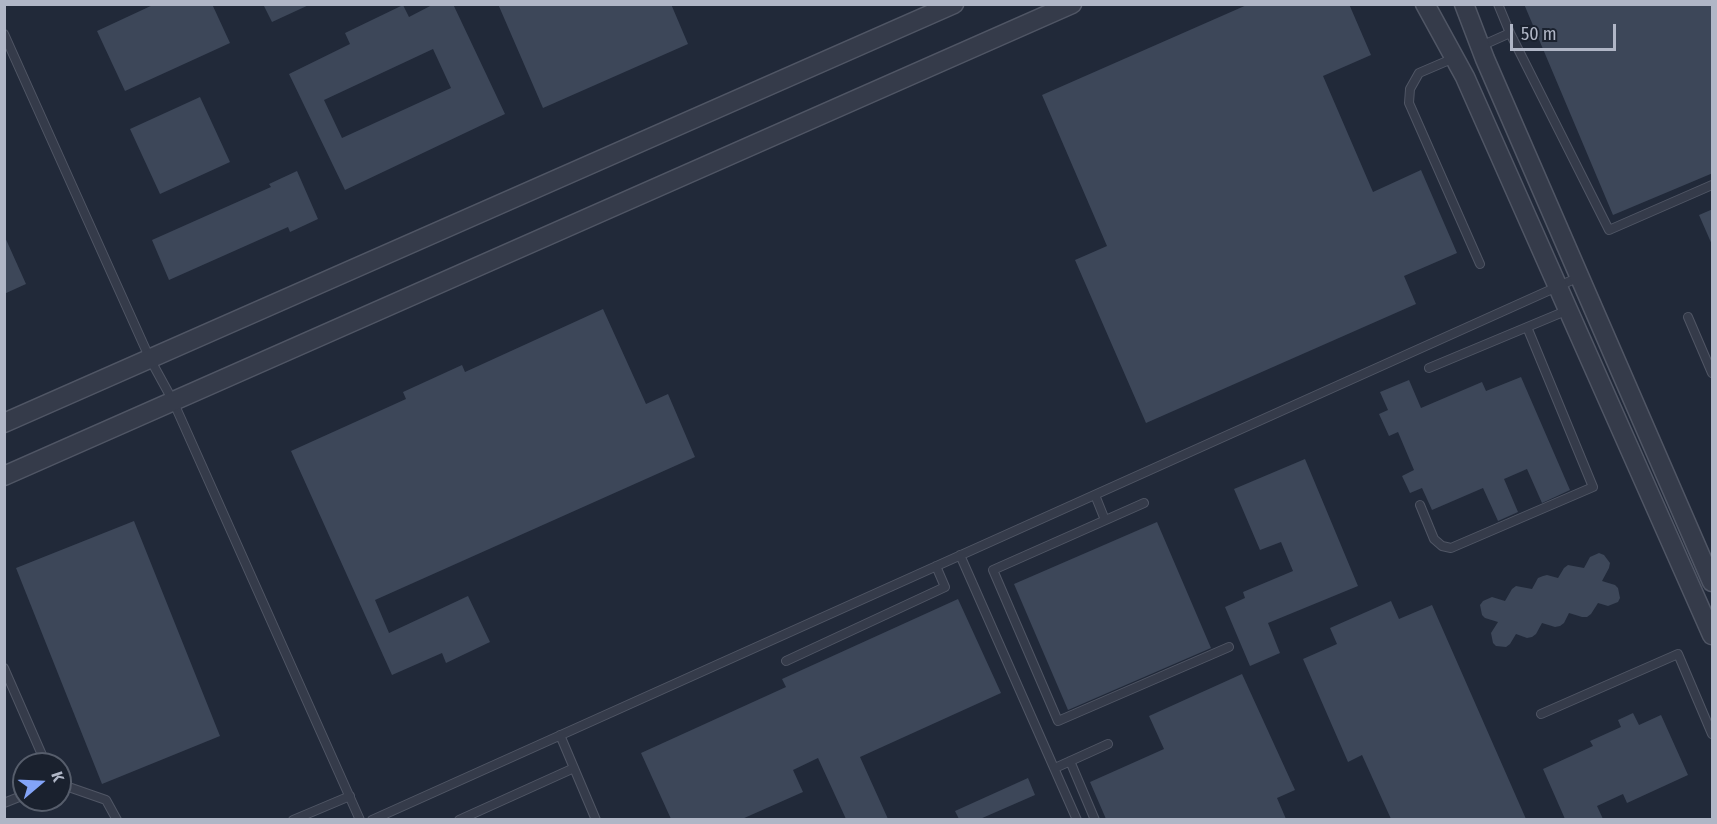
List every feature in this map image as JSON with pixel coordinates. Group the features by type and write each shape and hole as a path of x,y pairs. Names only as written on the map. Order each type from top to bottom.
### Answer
{"street":[{"path":"4,423 954,4"},
{"path":"4,476 1072,4"},
{"path":"1425,4 1465,77 1713,635"},
{"path":"1464,4 1579,277 1713,582"}],"lane":[{"path":"1498,4 1510,33 1609,230 1713,185"},
{"path":"1480,46 1510,33"},
{"path":"4,34 150,359 173,400 360,819"},
{"path":"1454,58 1419,73 1410,89 1409,103 1480,264"},
{"path":"372,819 1579,277"},
{"path":"1430,368 1568,310"},
{"path":"1688,317 1713,373"},
{"path":"1420,505 1434,539 1442,546 1451,548 1593,487 1527,327"},
{"path":"1095,495 1105,520"},
{"path":"1144,503 993,570 1058,721 1229,647"},
{"path":"960,555 1077,819"},
{"path":"786,661 945,586 936,566"},
{"path":"1541,714 1678,654 1713,734"},
{"path":"4,668 41,752"},
{"path":"560,735 596,819"},
{"path":"1054,768 1108,744"},
{"path":"1070,761 1095,819"},
{"path":"459,819 574,768"},
{"path":"72,788 106,800 117,819"},
{"path":"293,819 350,796"}],"building":[{"path":"155,4 212,4 230,43 125,91 97,31"},
{"path":"263,4 311,4 272,22"},
{"path":"434,4 453,4 505,114 345,190 289,74 350,44 345,33 403,5 409,17","holes":["433,49 451,88 342,138 324,100"]},
{"path":"498,4 671,4 688,44 543,108"},
{"path":"1249,4 1349,4 1371,55 1323,76 1373,192 1421,170 1457,253 1404,276 1416,304 1146,423 1075,260 1107,246 1042,95"},
{"path":"1524,4 1713,4 1713,173 1613,215"},
{"path":"200,97 230,162 160,194 130,129"},
{"path":"297,171 318,219 290,232 288,227 169,280 152,240 271,187 269,184"},
{"path":"1713,209 1713,247 1699,215"},
{"path":"4,235 26,284 4,294"},
{"path":"603,309 646,404 668,394 695,457 375,600 389,633 468,596 490,642 446,663 442,653 392,675 291,451 406,399 403,392 462,365 465,372"},
{"path":"1521,377 1570,490 1542,503 1527,469 1504,479 1518,512 1498,521 1483,488 1432,510 1422,488 1410,493 1402,476 1414,470 1398,432 1389,436 1379,414 1388,410 1380,392 1409,380 1421,408 1482,382 1486,391"},
{"path":"1305,459 1358,586 1268,623 1280,653 1250,666 1225,607 1245,598 1243,592 1293,571 1281,542 1260,550 1234,489"},
{"path":"134,521 220,736 102,784 16,568"},
{"path":"1157,522 1211,648 1068,710 1014,584"},
{"path":"1599,553 1604,555 1610,563 1602,581 1618,588 1620,598 1618,602 1608,606 1598,603 1587,617 1569,613 1560,626 1555,627 1542,623 1532,637 1527,638 1516,634 1506,647 1496,646 1493,643 1491,633 1498,622 1482,615 1480,605 1483,601 1492,597 1505,601 1516,586 1532,589 1538,578 1547,575 1558,578 1568,565 1584,568 1590,557"},
{"path":"958,599 1001,693 860,757 888,819 846,819 818,758 793,770 803,792 742,819 671,819 641,753 786,687 782,679"},
{"path":"1391,601 1399,619 1432,605 1526,819 1391,819 1362,755 1348,762 1303,659 1337,644 1330,628"},
{"path":"1242,674 1295,790 1277,798 1286,819 1106,819 1090,782 1164,749 1149,716"},
{"path":"1633,713 1639,725 1661,715 1688,775 1627,803 1623,794 1597,806 1603,819 1565,819 1543,769 1593,746 1590,741 1621,727 1618,720"},
{"path":"1028,778 1035,795 980,819 959,819 955,811"}]}
